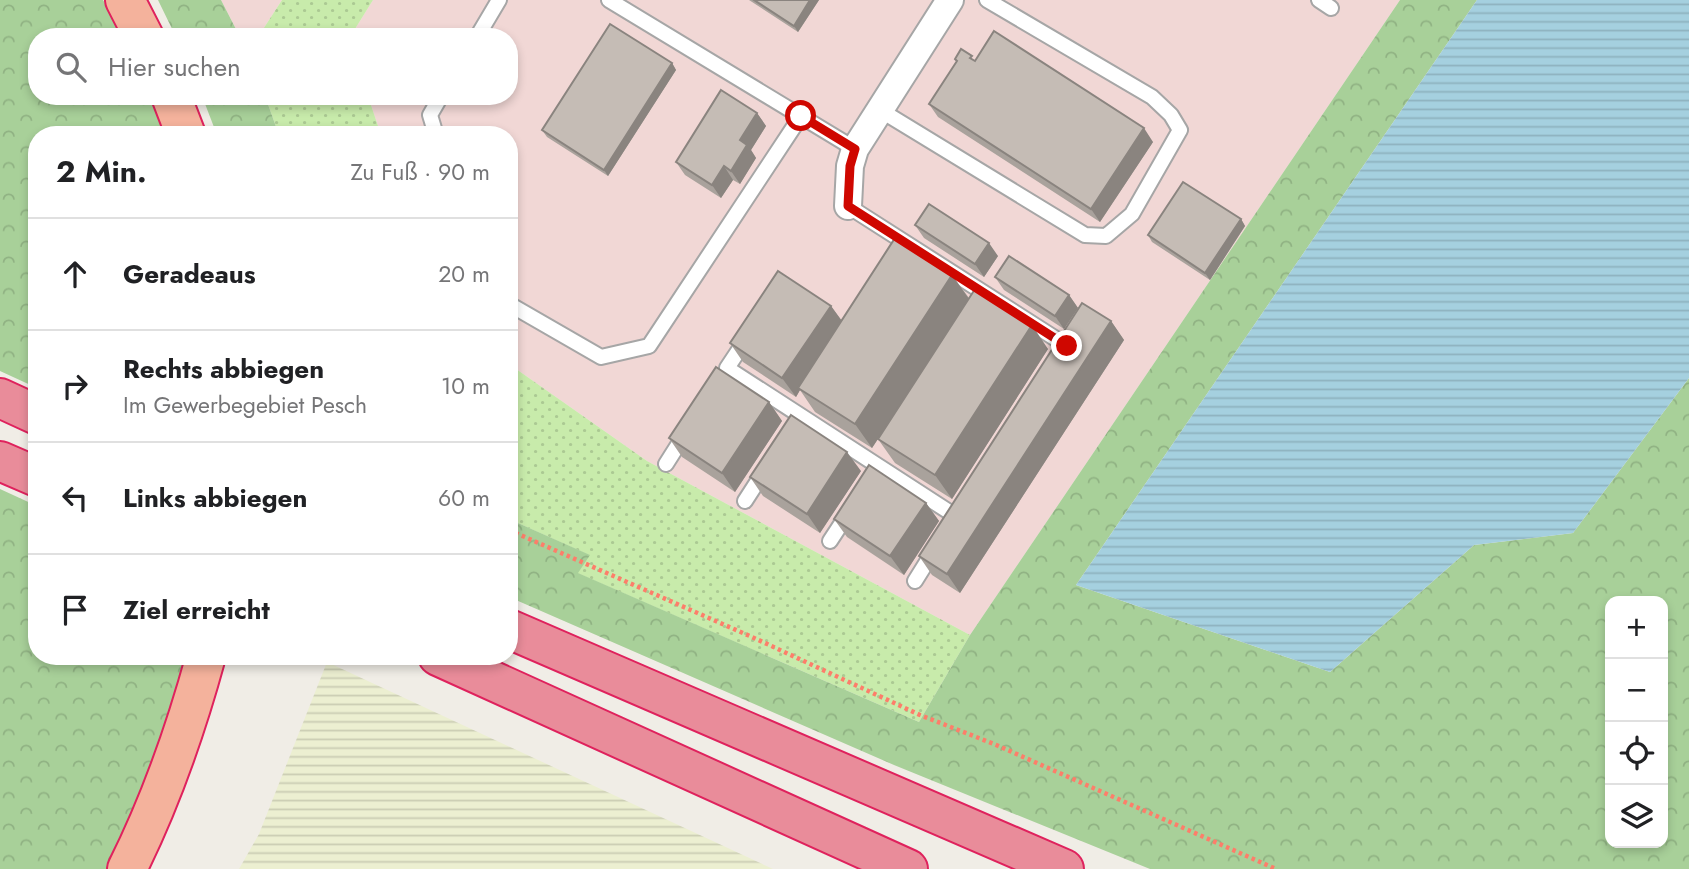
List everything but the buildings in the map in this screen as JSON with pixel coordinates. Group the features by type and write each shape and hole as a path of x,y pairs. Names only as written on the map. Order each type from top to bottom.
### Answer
{"highway":[{"path":"125,0 139,28"},
{"path":"174,105 183,126"},
{"path":"0,398 28,411"},
{"path":"0,461 28,473"},
{"path":"518,633 1064,869"},
{"path":"127,869 154,810 193,703 204,665"},
{"path":"458,665 908,869"}],"street":[{"path":"848,206 850,166 855,149 950,0"}],"lane":[{"path":"482,28 499,0"},
{"path":"609,0 855,149"},
{"path":"880,110 1085,235 1106,236 1132,214 1180,130 1171,115 1152,97 986,0"},
{"path":"433,126 430,115 436,105"},
{"path":"518,309 601,357 649,346 801,116"},
{"path":"848,206 906,251 984,302 1067,346 1052,369"},
{"path":"756,325 724,373 800,415 878,465 953,522 915,581"},
{"path":"666,464 693,421"},
{"path":"745,501 773,458"},
{"path":"830,541 858,498"}],"path":[{"path":"518,534 752,637 920,715 994,744 1276,869"}],"shaded area":[{"path":"221,0 282,0 264,28 235,28"},
{"path":"373,0 1400,0 970,635 647,461 518,370 518,126 378,126 371,105 518,105 518,28 356,28"}],"green space":[{"path":"0,0 103,0 119,28 28,28 28,105 155,105 163,126 28,126 28,384 0,371"},
{"path":"158,0 221,0 235,28 172,28"},
{"path":"282,0 373,0 356,28 264,28"},
{"path":"1400,0 1477,0 1076,585 1330,672 1474,545 1573,533 1689,378 1689,869 1150,869 894,765 518,601 518,523 590,555 578,573 919,722 970,635"},
{"path":"205,105 268,105 276,126 214,126"},
{"path":"268,105 371,105 378,126 276,126"},
{"path":"518,370 647,461 970,635 919,722 577,573 589,555 518,523"},
{"path":"0,489 28,502 28,665 186,665 164,735 108,869 0,869"},
{"path":"326,665 333,665 773,869 239,869 259,834"}],"water":[{"path":"1477,0 1689,0 1689,378 1573,533 1474,545 1330,672 1076,585"}],"route":[{"path":"801,116 855,149 850,166 848,206 1067,346"}]}
